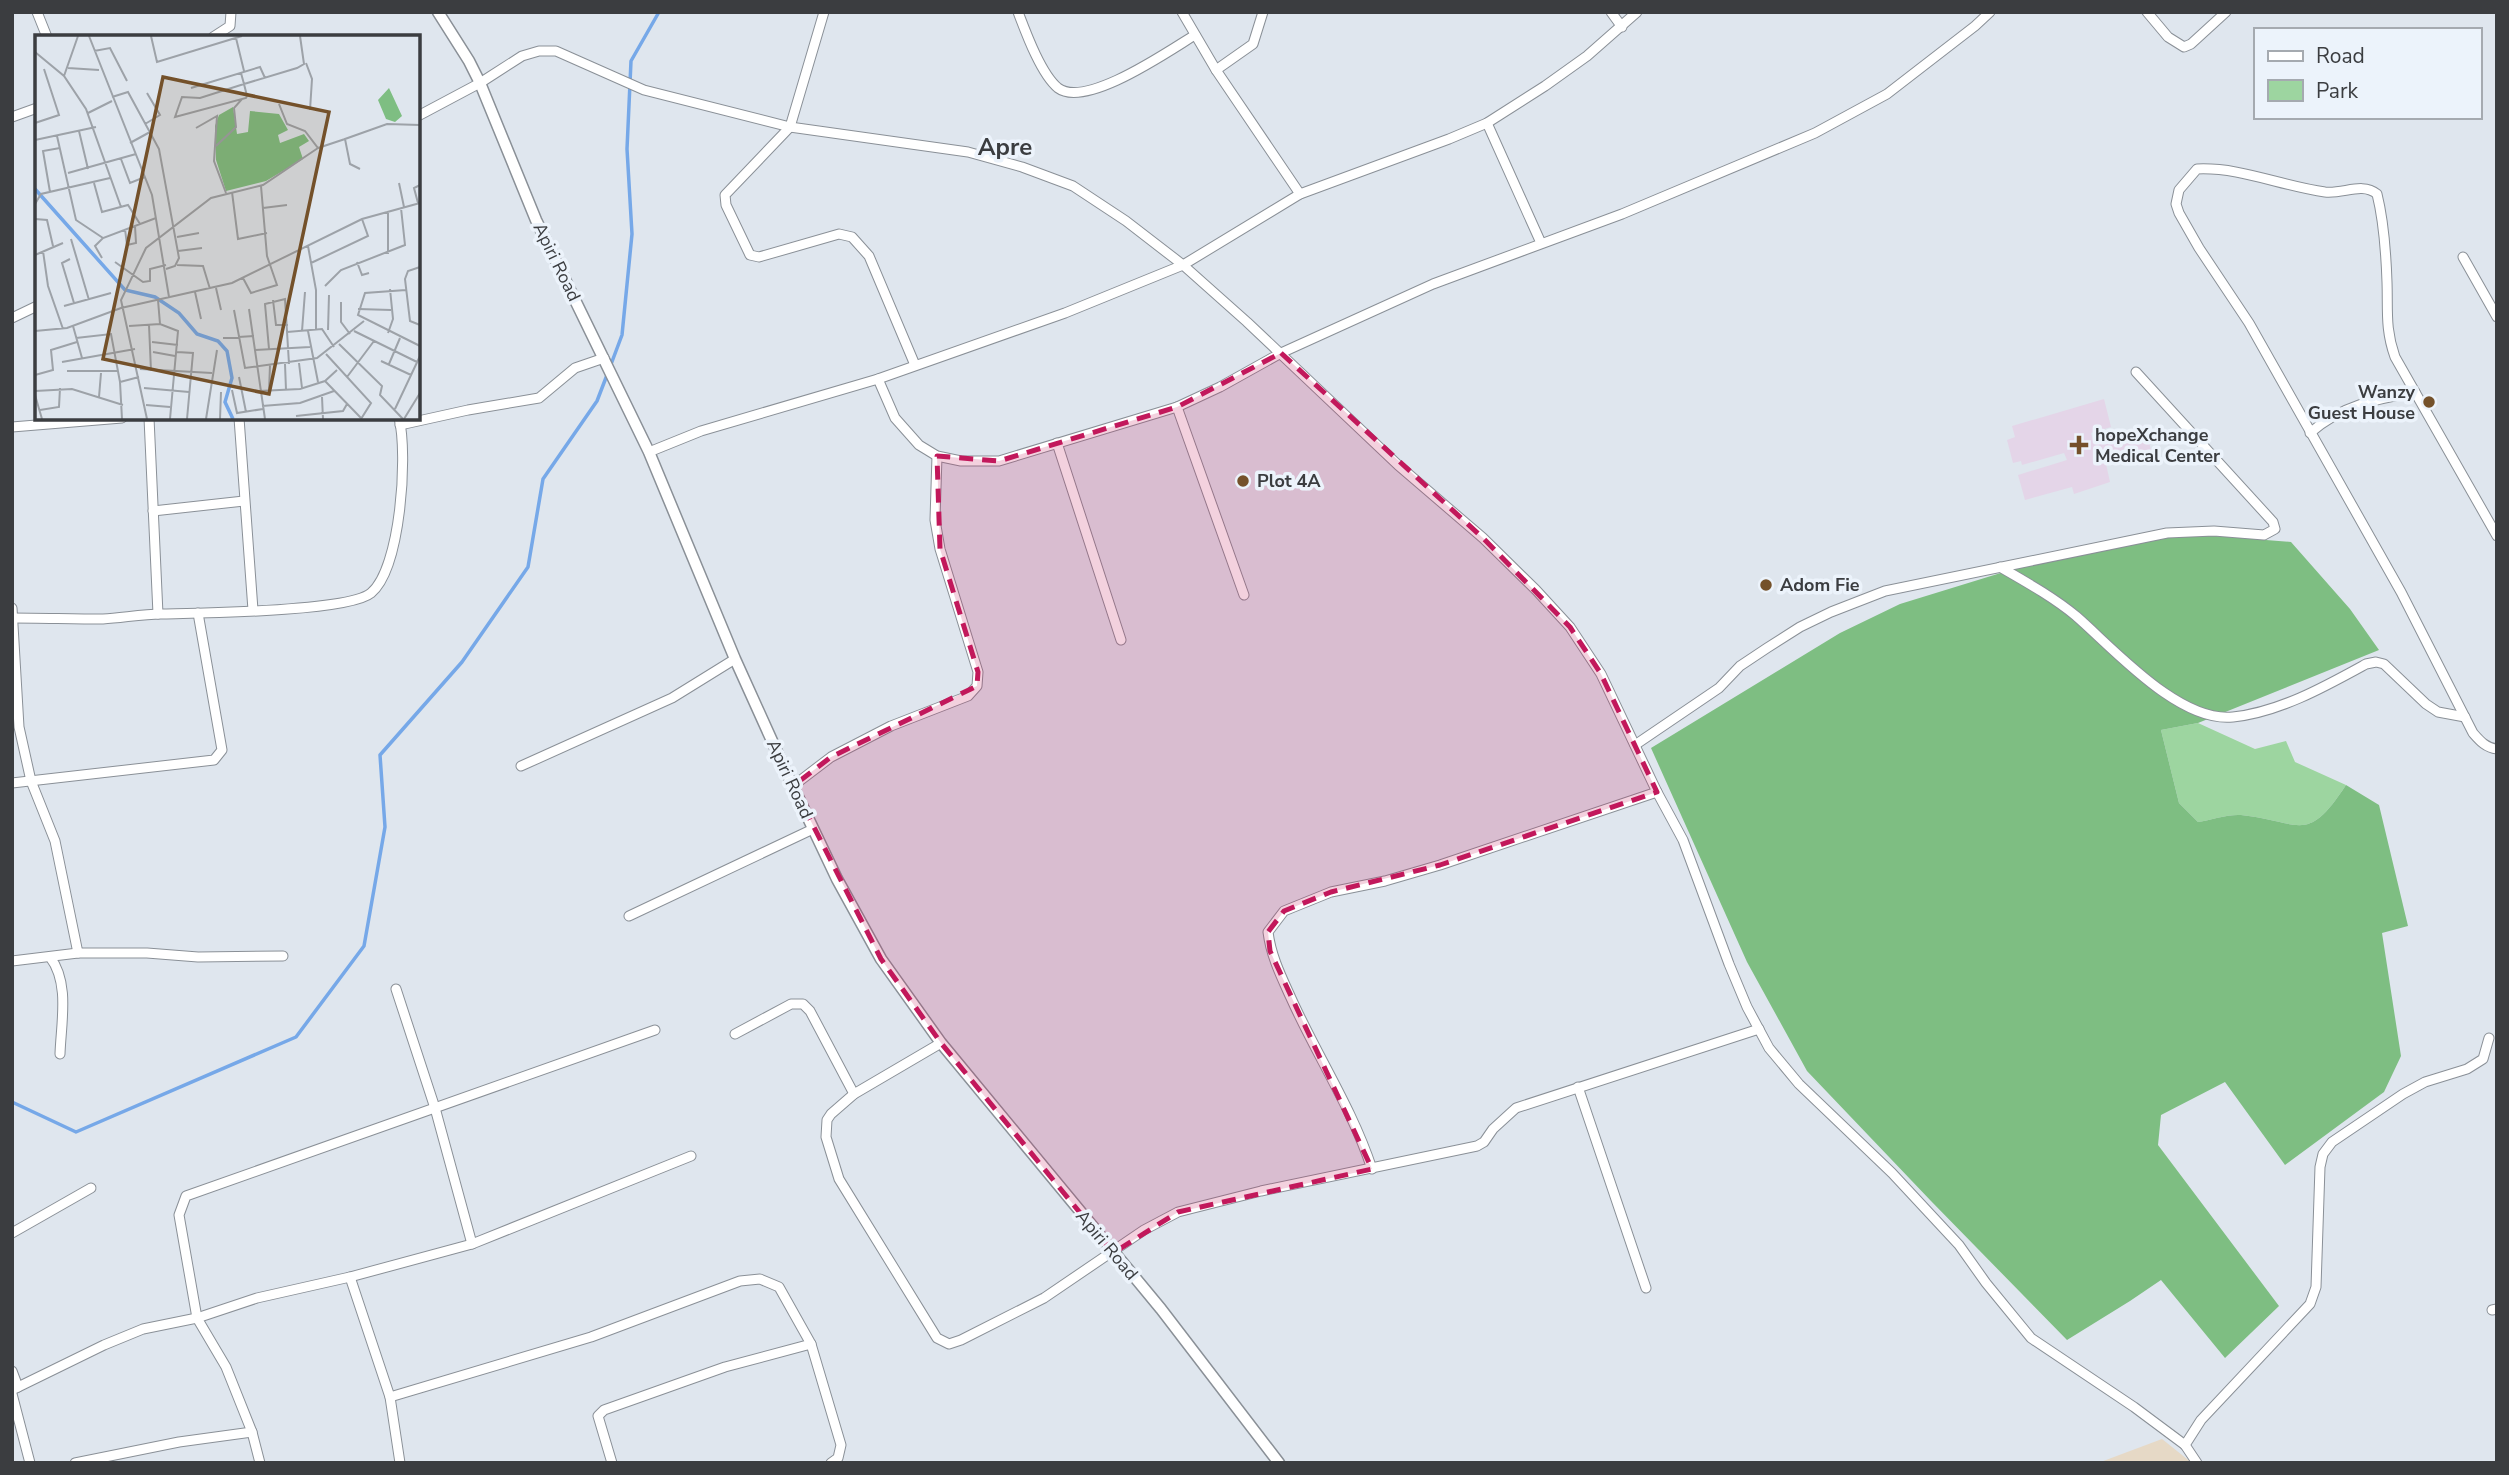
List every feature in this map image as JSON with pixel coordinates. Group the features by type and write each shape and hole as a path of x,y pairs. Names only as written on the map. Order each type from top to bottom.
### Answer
{"street":[{"path":"37,12 46,35"},
{"path":"216,35 230,26 231,12"},
{"name":"Apiri Road","path":"438,12 480,83 536,220 649,452 735,659 793,786 836,879 881,959 941,1043 1161,1309 1279,1463"},
{"path":"824,12 790,127 724,195 726,205 750,255 759,257 839,234 852,237 869,256 915,365"},
{"path":"1018,12 1045,73 1059,89 1071,93 1103,86 1134,74 1195,35"},
{"path":"1182,12 1216,70 1300,194"},
{"path":"1216,70 1253,44 1264,12"},
{"path":"1611,12 1622,27"},
{"path":"649,452 701,431 878,379 1065,313 1183,265 1300,194 1487,123 1545,86 1622,27 1637,12"},
{"path":"878,379 895,418 919,445 937,456 961,461 999,461 1177,407 1281,353 1433,284 1622,214 1815,133 1887,94 1990,12"},
{"path":"2147,12 2168,37 2184,47 2192,44 2226,12"},
{"path":"420,115 480,83 522,56 539,51 556,51 644,90 790,127 968,152 1022,167 1073,186 1126,221 1183,265 1281,353 1398,465 1483,538 1562,618 1601,674 1683,840 1729,964 1769,1048 1799,1084 1892,1173 1959,1245 2031,1338 2134,1407 2185,1445 2197,1463"},
{"path":"12,117 35,109"},
{"path":"1487,123 1541,243"},
{"path":"2497,536 2395,357 2386,315 2387,277 2377,194 2362,187 2336,193 2298,188 2239,172 2197,169 2179,191 2176,204 2179,213 2249,323 2401,592 2452,687 2473,733 2484,744 2497,749"},
{"path":"2463,257 2497,317"},
{"path":"12,318 35,307"},
{"path":"420,418 539,398 575,368 604,358"},
{"path":"1635,745 1719,688 1740,666 1800,627 1885,591 2167,533 2214,531 2264,535 2275,530 2273,522 2136,372"},
{"path":"2310,433 2339,412 2414,392"},
{"path":"1177,407 1244,595"},
{"path":"12,427 98,420"},
{"path":"149,420 158,614"},
{"path":"239,420 253,610"},
{"path":"78,953 55,841 31,781 19,727 13,615 104,619 306,607 361,599 373,591 388,565 397,532 402,488 399,421"},
{"path":"1057,443 1121,640"},
{"path":"793,786 831,757 891,726 968,695 977,687 978,672 940,549 935,520 937,456"},
{"path":"153,511 244,501"},
{"path":"2000,567 2051,597 2153,685 2195,709 2217,716 2234,717 2307,696 2366,664 2376,662 2385,664 2426,704 2438,712 2465,717"},
{"path":"12,783 206,762 220,755 222,750 198,614"},
{"path":"521,766 672,698 735,659"},
{"path":"1372,1169 1362,1138 1301,1019 1270,951 1268,932 1284,911 1331,892 1385,881 1440,865 1657,792"},
{"path":"629,916 813,829"},
{"path":"12,961 78,953 147,953 198,957 283,956"},
{"path":"50,957 56,964 62,988 60,1054"},
{"path":"396,989 416,1057 435,1108 472,1244"},
{"path":"735,1034 791,1004 803,1003 810,1011 854,1094"},
{"path":"941,1043 854,1094 827,1120 826,1138 839,1180 937,1338 949,1344 1044,1298 1144,1230 1178,1212 1261,1191 1477,1146 1516,1108 1759,1029"},
{"path":"260,1463 252,1432 226,1367 197,1318 178,1215 186,1196 655,1030"},
{"path":"2185,1445 2202,1420 2310,1304 2318,1271 2320,1167 2323,1154 2332,1142 2403,1094 2425,1082 2467,1069 2483,1059 2489,1038"},
{"path":"1578,1087 1646,1288"},
{"path":"14,1390 123,1336 143,1329 197,1318 257,1298 350,1277 472,1244 691,1156"},
{"path":"12,1233 91,1188"},
{"path":"350,1277 390,1397 400,1463"},
{"path":"390,1397 591,1337 740,1281 760,1279 779,1287 811,1344 841,1445 838,1458 831,1463"},
{"path":"612,1463 598,1416 604,1410 725,1367 811,1344"},
{"path":"12,1371 30,1463"},
{"path":"75,1463 179,1442 252,1432"}],"highlighted area":[{"path":"1281,353 1483,538 1570,627 1601,674 1657,792 1440,865 1331,892 1284,911 1268,932 1270,951 1372,1169 1178,1212 1113,1253 941,1043 881,959 793,786 831,757 977,686 978,672 940,549 937,456 999,461 1177,407"}],"shaded area":[{"name":"hopeXchange Medical Center","path":"2104,399 2111,427 2091,433 2093,440 2145,425 2151,450 2106,464 2110,482 2074,494 2072,487 2025,500 2018,475 2067,460 2064,453 2022,465 2021,461 2013,463 2007,440 2015,437 2012,426"},
{"path":"2162,1439 2192,1463 2098,1463"}],"green space":[{"path":"2190,534 2291,542 2350,609 2379,650 2198,723 2161,730 2179,803 2198,822 2241,815 2301,825 2311,823 2321,816 2346,785 2379,805 2408,926 2382,933 2401,1056 2384,1092 2285,1165 2225,1082 2161,1115 2158,1145 2279,1306 2225,1358 2161,1280 2067,1340 1807,1071 1747,962 1651,748 1840,633 1900,604 2053,557 2138,539"},
{"path":"2198,723 2255,749 2286,741 2295,762 2346,785 2321,816 2311,823 2290,824 2241,815 2198,822 2179,803 2161,730"}],"waterway":[{"path":"610,367 622,335 632,234 627,149 631,61 659,12"},
{"path":"12,1102 76,1132 296,1037 364,946 385,827 380,755 462,662 528,567 543,479 597,401 607,375"}],"place":[{"name":"Wanzy Guest House","path":"2429,402"},
{"name":"hopeXchange Medical Center","path":"2079,445"},
{"name":"Plot 4A","path":"1243,481"},
{"name":"Adom Fie","path":"1766,585"}],"district":[{"name":"Apre","path":"1005,147"}]}
